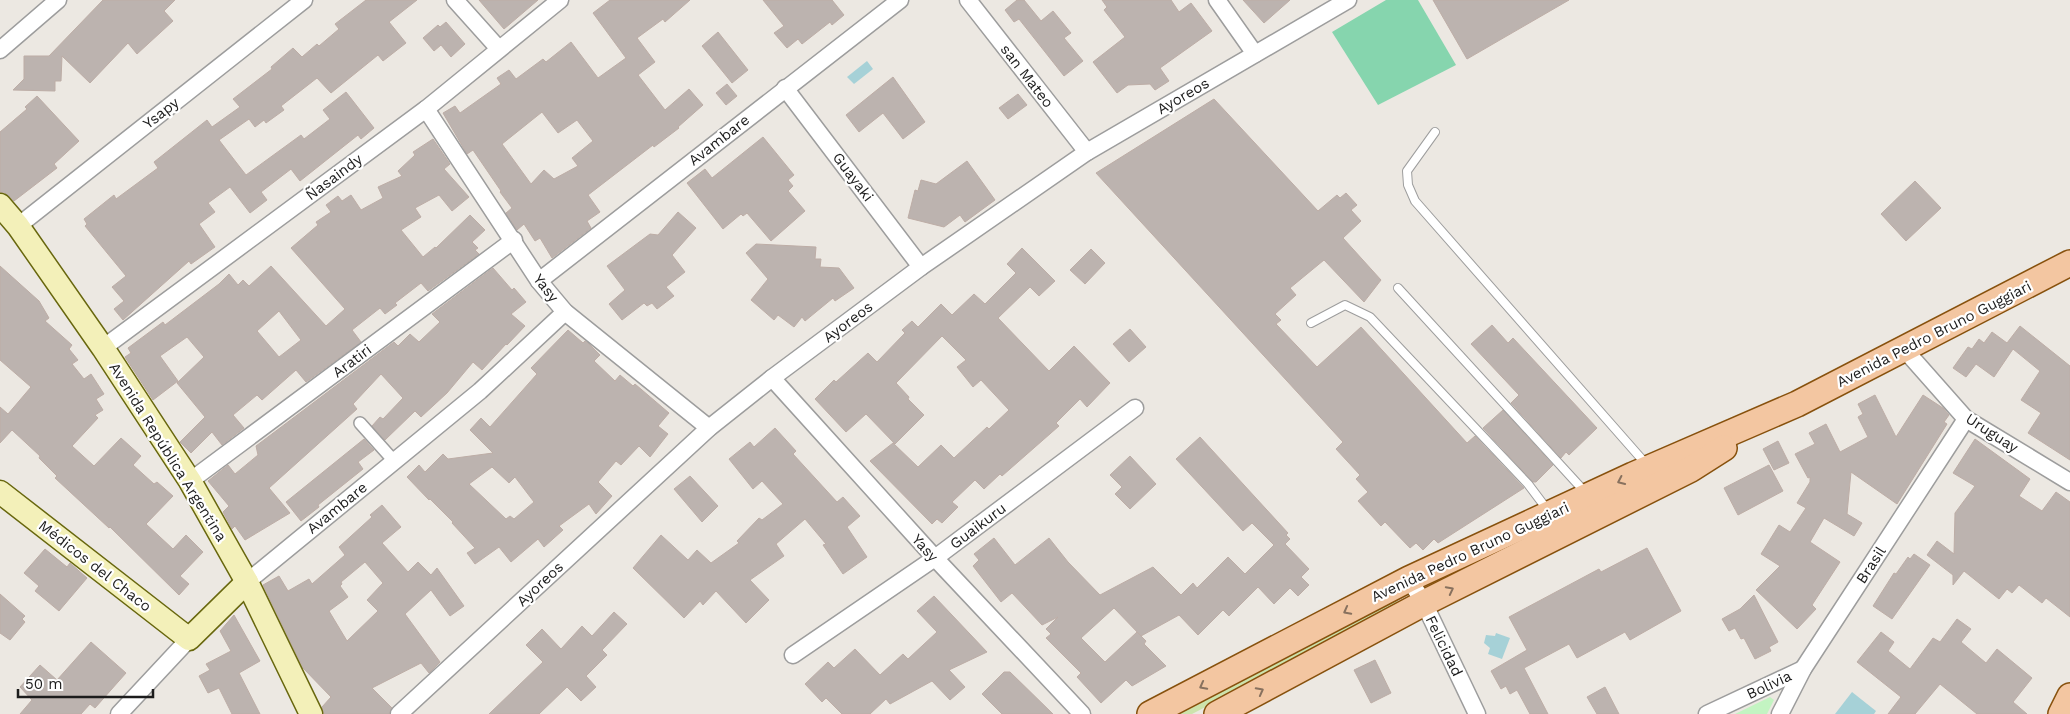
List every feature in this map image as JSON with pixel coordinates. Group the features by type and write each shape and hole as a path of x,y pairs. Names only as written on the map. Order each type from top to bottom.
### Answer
{"main road":[{"name":"Avenida República Argentina","path":"0,206 18,226 104,348 190,481 247,582 311,714"},
{"name":"Avenida Pedro Bruno Guggiari","path":"1150,714 1409,579 1649,468 1797,404 1905,350 2070,263"},
{"name":"Avenida Pedro Bruno Guggiari","path":"1217,714 1424,603 1691,469 1797,404"},
{"name":"Médicos del Chaco","path":"0,492 189,639"},
{"name":"Avambare","path":"189,639 247,582"},
{"path":"2061,714 2070,696"}],"street":[{"path":"0,50 58,0"},
{"name":"Ysapy","path":"18,226 304,0"},
{"path":"455,0 499,49"},
{"name":"Ñasaindy","path":"104,348 426,109 560,0"},
{"name":"Avambare","path":"539,282 900,0"},
{"name":"san Mateo","path":"968,0 1087,152"},
{"path":"1217,0 1256,54"},
{"name":"Ayoreos","path":"400,714 709,428 772,378 921,267 1087,152 1348,0"},
{"name":"Guayaki","path":"786,88 921,267"},
{"name":"Yasy","path":"426,109 514,240 539,282 565,312 709,428"},
{"name":"Aratiri","path":"190,481 514,240"},
{"name":"Avambare","path":"247,582 480,391 565,312"},
{"name":"Uruguay","path":"1905,350 1966,419 2070,482"},
{"name":"Yasy","path":"772,378 935,558 1082,714"},
{"name":"Guaikuru","path":"793,655 935,558 1135,408"},
{"name":"Brasil","path":"1780,714 1803,669 1966,419"},
{"path":"360,423 394,461"},
{"name":"Felicidad","path":"1409,579 1424,603 1477,714"},
{"name":"Avambare","path":"119,714 189,639"},
{"name":"Bolivia","path":"1707,714 1803,669"}],"lane":[{"path":"1435,132 1407,171 1408,185 1415,201 1649,468"},
{"path":"1398,288 1588,496"},
{"path":"1311,323 1345,306 1370,317 1528,484 1550,513"}],"green space":[{"path":"1386,0 1418,0 1456,65 1378,105 1332,32"},
{"path":"1395,599 1399,603 1397,608 1192,714 1170,714"},
{"path":"1770,697 1774,700 1767,714 1735,714"}],"water":[{"path":"867,61 873,69 854,84 847,77"},
{"path":"1496,633 1510,638 1502,659 1488,654 1490,648 1484,643 1486,635 1495,636"},
{"path":"1852,692 1876,711 1874,714 1835,714"}],"building":[{"path":"103,0 175,0 164,11 173,21 137,54 128,43 90,83 62,56 61,81 55,81 55,91 13,90 24,79 24,56 49,56"},
{"path":"366,0 417,0 389,22 406,43 383,61 378,55 331,93 317,78 281,106 284,110 266,123 264,120 255,127 249,119 219,140 246,175 301,135 304,139 330,119 323,110 346,92 374,128 361,139 358,135 300,181 291,169 261,192 267,200 250,213 230,187 208,203 215,212 199,224 215,247 191,264 189,261 123,320 114,309 124,301 112,287 126,276 85,226 87,224 84,219 114,195 116,199 158,168 154,162 207,120 212,127 240,107 233,99 272,69 271,67 293,48 302,57 317,44 319,46 339,29 335,24"},
{"path":"479,0 538,0 504,29"},
{"path":"610,0 690,0 665,22 663,19 637,38 655,62 638,75 665,110 689,89 703,105 679,128 654,147 653,145 588,195 600,212 587,221 591,228 552,258 540,238 535,241 524,224 517,230 506,213 512,208 473,150 467,154 443,113 455,106 460,113 501,84 497,78 509,70 516,79 543,59 546,62 571,42 598,78 626,58 593,13","holes":["542,112 558,133 577,120 593,141 572,158 578,166 554,179 544,170 531,184 502,144"]},
{"path":"763,0 832,0 844,15 832,25 830,22 802,44 798,39 787,48 774,33 784,26"},
{"path":"1017,0 1024,0 1041,21 1053,11 1071,33 1064,38 1083,61 1064,76 1019,19 1014,22 1005,10"},
{"path":"1102,0 1171,0 1179,12 1191,3 1212,31 1160,68 1169,81 1155,90 1150,84 1128,85 1117,93 1093,62 1125,37 1104,10 1107,7"},
{"path":"1243,0 1290,0 1264,23"},
{"path":"1433,0 1569,0 1467,59"},
{"path":"446,22 465,44 451,57 441,45 434,51 423,38 438,25 440,27"},
{"path":"718,32 748,70 732,83 702,46"},
{"path":"893,77 925,122 903,139 883,113 859,132 846,115"},
{"path":"727,84 737,96 726,105 716,93"},
{"path":"1018,94 1027,105 1008,119 999,108"},
{"path":"37,96 79,141 54,164 57,168 14,201 5,193 0,192 0,132 27,109 25,107"},
{"path":"1214,99 1318,211 1337,195 1340,198 1346,193 1357,205 1351,210 1361,221 1343,238 1381,280 1364,302 1324,260 1290,288 1296,295 1275,314 1281,320 1276,324 1317,367 1361,327 1467,443 1475,436 1524,488 1438,543 1434,539 1423,550 1416,543 1410,548 1385,522 1381,526 1358,501 1368,492 1356,479 1360,475 1336,449 1343,442 1096,173"},
{"path":"763,137 794,175 788,180 793,186 788,191 805,211 771,241 747,213 743,216 741,214 723,229 687,183 705,169 712,178"},
{"path":"433,139 450,164 444,169 469,197 452,211 439,195 415,208 421,217 401,230 423,257 436,248 470,215 485,230 472,242 478,248 475,250 479,254 428,291 421,283 395,303 397,305 385,314 380,308 352,330 361,342 306,382 296,370 262,400 257,395 233,415 244,428 222,445 212,432 191,453 180,442 205,417 177,383 204,357 187,337 160,356 178,381 153,400 125,357 131,353 128,348 163,322 165,325 219,284 229,274 238,285 243,280 249,286 271,266 326,326 345,309 291,248 318,225 316,222 331,212 326,205 338,196 342,201 351,195 361,210 383,198 378,187 402,176 398,171 415,155 413,152","holes":["279,311 301,340 279,357 257,331"]},
{"path":"967,161 995,200 965,222 960,215 944,227 908,218 915,190 918,191 921,180 936,184"},
{"path":"1915,181 1941,208 1906,241 1881,214"},
{"path":"678,212 696,228 672,255 685,272 666,287 674,296 657,309 652,303 647,306 644,303 622,320 609,304 625,290 607,266 650,234 658,235"},
{"path":"756,244 816,247 815,259 821,259 820,267 839,268 854,288 835,301 833,298 805,321 802,317 794,327 778,315 774,320 751,300 768,279 746,253"},
{"path":"1022,248 1055,281 1039,296 1030,287 998,318 1049,371 1074,346 1110,383 1087,407 1080,399 1056,423 1059,426 1002,476 1000,474 984,489 975,480 952,502 958,507 942,523 937,519 932,524 870,461 893,443 918,467 941,445 954,458 987,427 989,429 1009,410 981,380 973,387 957,367 966,360 942,336 896,383 909,397 908,399 924,415 895,444 866,414 846,432 815,399 834,380 836,382 868,353 877,362 905,333 902,330 912,321 918,327 941,304 952,315 974,294 985,304 1016,273 1007,264"},
{"path":"1091,249 1105,263 1085,284 1070,270"},
{"path":"0,266 39,301 49,318 45,321 72,345 69,349 78,360 72,364 84,379 91,374 104,394 96,399 103,410 95,415 98,418 72,446 94,466 121,438 141,456 133,465 154,484 157,482 173,496 146,524 173,549 186,535 203,552 180,576 189,584 179,595 110,527 55,478 57,476 39,458 40,456 12,430 0,443 0,407 8,414 31,387 0,360"},
{"path":"493,268 512,290 514,288 526,302 511,314 525,326 482,370 473,362 447,393 421,417 415,411 385,440 372,426 380,417 383,419 403,398 381,374 353,404 357,409 269,488 290,513 245,540 235,526 232,529 223,512 229,506 208,481 228,465 235,474 258,455 256,446 394,342 398,346 410,334 419,342 440,322 432,314"},
{"path":"1492,325 1508,343 1513,338 1597,428 1569,455 1566,452 1561,458 1511,403 1519,395 1471,344"},
{"path":"2020,326 2070,366 2070,460 2028,433 2041,413 2021,400 2040,371 2013,349 1994,377 1976,364 1966,377 1953,368 1968,347 1972,349 1979,339 1984,343 1992,332 2007,343"},
{"path":"1130,329 1146,347 1129,362 1113,344"},
{"path":"568,330 583,343 585,341 588,343 600,355 594,361 615,381 620,375 633,386 635,384 669,413 658,426 668,434 650,457 639,446 621,465 616,461 598,482 612,496 596,514 589,504 559,526 563,530 544,547 538,539 511,562 499,547 475,564 467,553 475,548 453,522 407,477 419,465 425,472 443,454 448,459 493,453 470,430 481,418 490,427 537,374 531,368","holes":["492,467 509,483 515,477 534,502 514,519 510,516 506,519 469,484"]},
{"path":"1875,395 1896,437 1923,395 1943,408 1949,415 1944,422 1947,424 1897,504 1851,472 1847,514 1862,523 1854,536 1824,518 1810,542 1840,562 1812,605 1816,609 1797,629 1756,590 1780,566 1761,554 1779,525 1790,532 1806,508 1797,503 1810,482 1810,477 1808,478 1795,454 1815,444 1809,433 1826,424 1840,452 1868,437 1858,417 1863,414 1858,404"},
{"path":"1503,410 1553,465 1536,482 1533,482 1483,428"},
{"path":"775,428 796,451 793,454 837,502 843,497 860,516 847,527 867,557 843,574 823,545 826,544 805,519 776,544 784,556 750,580 769,600 746,623 716,591 703,605 700,601 684,618 633,568 661,535 688,560 697,550 711,563 739,543 737,541 759,518 762,520 783,504 762,481 753,489 729,459 750,442 754,447"},
{"path":"1200,437 1288,533 1286,535 1290,539 1285,544 1309,569 1301,577 1309,585 1298,596 1290,588 1274,604 1258,587 1229,616 1223,610 1198,635 1179,615 1141,636 1146,641 1144,644 1166,666 1132,686 1126,680 1101,703 1077,677 1081,673 1046,638 1051,634 1046,629 1058,617 1042,625 1012,593 1001,602 973,566 979,560 974,554 994,538 1015,565 1049,538 1068,562 1100,595 1153,567 1181,595 1193,583 1197,588 1228,557 1245,574 1274,545 1252,523 1243,531 1176,459","holes":["1114,608 1141,636 1137,632 1105,662 1081,638"]},
{"path":"364,439 374,450 358,462 363,469 301,521 286,502"},
{"path":"1975,439 2030,479 2019,496 2042,511 2056,492 2070,502 2070,617 2046,598 2042,603 2019,585 2012,593 2007,589 1999,599 1964,571 1953,585 1953,575 1927,555 1937,541 1954,554 1955,513 1975,486 1953,473"},
{"path":"1778,441 1789,463 1774,470 1763,449"},
{"path":"1130,456 1156,484 1130,509 1115,494 1122,487 1110,475"},
{"path":"1769,465 1783,491 1738,515 1724,488"},
{"path":"690,476 718,506 702,522 674,489"},
{"path":"382,505 401,527 382,543 408,572 418,562 431,575 437,568 464,606 450,616 431,590 405,614 440,662 429,673 421,663 372,688 392,708 389,714 324,714 322,707 331,697 303,668 263,585 279,576 288,591 309,579 312,584 345,555 339,547 372,517 370,515","holes":["365,562 383,583 367,600 378,611 347,641 329,611 348,597 340,586 341,582"]},
{"path":"1647,548 1681,611 1630,640 1625,632 1577,658 1569,644 1524,668 1548,714 1530,714 1517,690 1510,694 1506,686 1501,689 1491,671 1527,650 1509,617 1599,569 1601,572"},
{"path":"45,549 67,567 70,563 87,578 59,611 35,591 39,586 24,573"},
{"path":"1914,554 1930,565 1892,619 1873,606 1894,573 1896,574 1908,557 1910,559"},
{"path":"0,594 25,616 22,619 25,622 10,640 0,633"},
{"path":"1754,595 1778,642 1769,647 1771,651 1755,659 1744,638 1741,639 1735,628 1729,631 1722,619 1740,609"},
{"path":"934,596 987,652 949,670 965,687 950,700 932,681 890,704 886,699 870,714 842,714 826,698 822,702 805,684 828,662 834,668 855,649 880,675 903,654 908,659 937,632 917,611"},
{"path":"614,612 627,624 602,650 607,655 586,676 596,687 581,701 567,687 539,714 489,714 543,662 526,645 542,629 561,649 582,626 592,636"},
{"path":"234,615 260,661 239,673 260,714 232,714 219,688 208,693 199,676 210,670 206,664 231,651 220,631"},
{"path":"1957,619 1971,629 1961,642 1986,663 1997,649 2032,678 2013,702 2027,714 1977,714 1940,684 1915,714 1888,714 1901,697 1857,662 1881,632 1894,642 1888,651 1910,669 1933,638 1940,642"},
{"path":"91,642 126,673 95,708 90,704 81,714 20,714 32,700 20,687 40,665 57,680"},
{"path":"1375,660 1391,693 1371,703 1354,670"},
{"path":"1004,672 1010,672 1053,714 1002,714 982,694"},
{"path":"1605,687 1619,714 1597,714 1587,697"}]}
